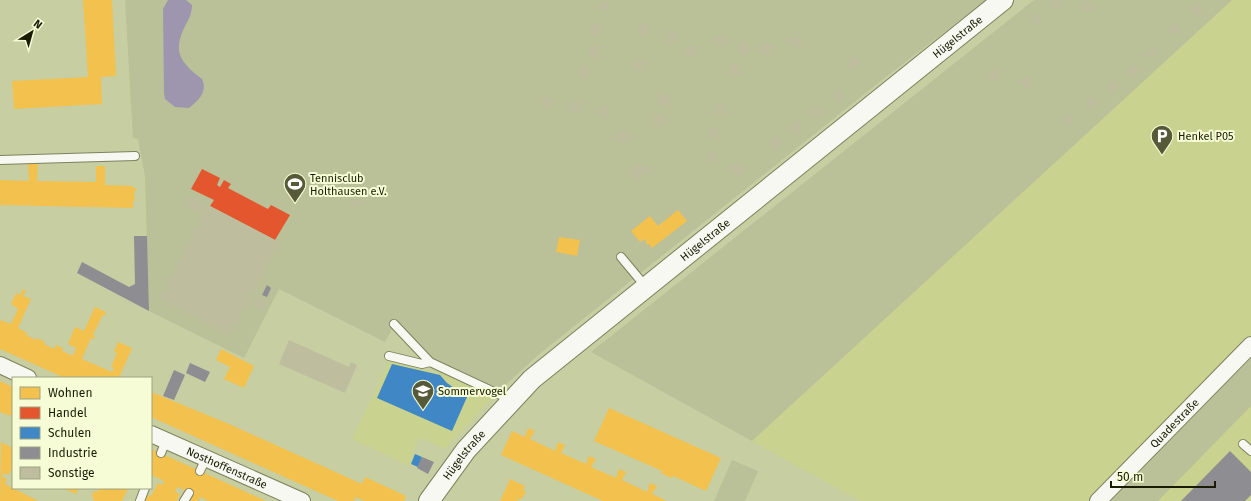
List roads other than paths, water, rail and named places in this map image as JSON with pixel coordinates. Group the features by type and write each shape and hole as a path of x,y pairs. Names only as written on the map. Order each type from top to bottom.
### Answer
{"street":[{"name":"Hügelstraße","path":"429,501 460,457 532,379 1004,0"},
{"name":"Quadestraße","path":"1098,501 1251,344"},
{"path":"0,365 26,377"},
{"name":"Nosthoffenstraße","path":"152,435 164,447 203,465 302,501"}],"lane":[{"path":"0,160 135,156"},
{"path":"621,256 646,287"},
{"path":"394,324 430,362 511,400"},
{"path":"389,356 422,364 430,362"},
{"path":"1243,444 1251,451"},
{"path":"140,501 146,489"},
{"path":"184,501 189,493"}],"place":[{"name":"Henkel P05","path":"1162,156"},
{"name":"Tennisclub Holthausen e.V.","path":"295,204"},
{"name":"Sommervogel","path":"423,410"}]}
